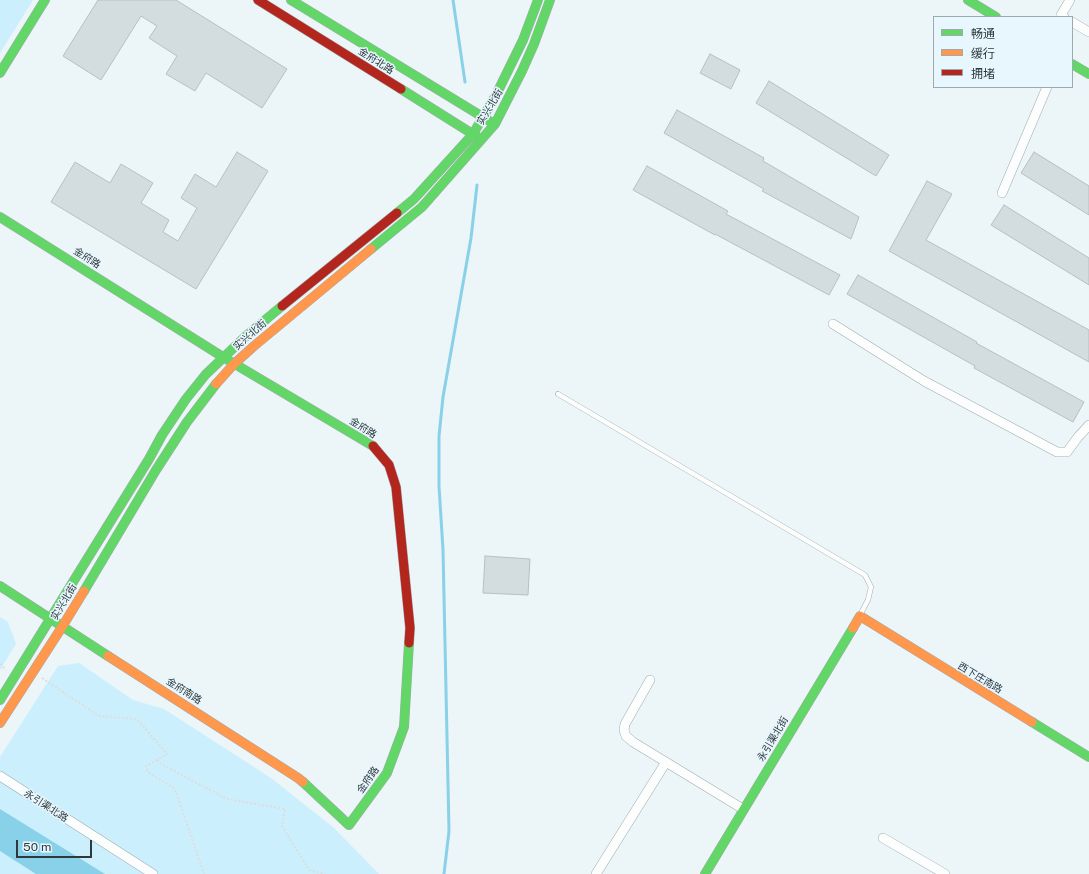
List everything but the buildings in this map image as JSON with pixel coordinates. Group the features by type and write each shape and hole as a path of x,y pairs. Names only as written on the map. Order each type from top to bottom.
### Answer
{"main road":[{"path":"0,73 45,0"},
{"name":"金府北路","path":"258,0 482,140"},
{"name":"金府北路","path":"291,0 494,124"},
{"name":"实兴北街","path":"0,700 149,459 162,434 186,398 206,374 252,331 414,199 473,134 512,66 538,0"},
{"name":"实兴北街","path":"0,723 62,626 156,470 187,422 213,387 234,364 254,346 422,207 482,140 494,124 522,72 550,0"},
{"path":"968,0 994,16"},
{"path":"1073,65 1089,74"},
{"name":"金府路","path":"0,217 234,364 373,446 389,465 396,487 410,628 404,727 387,773 349,825"},
{"name":"金府南路","path":"0,586 298,778 349,825"},
{"name":"西下庄南路","path":"860,616 1089,757"},
{"name":"永引渠北街","path":"705,874 860,616"}],"street":[{"path":"1062,16 1061,15 1070,0"},
{"path":"1073,23 1089,32"},
{"path":"1002,192 1047,88"},
{"path":"833,324 924,381 1057,452 1067,452 1089,425"},
{"path":"650,680 624,724 626,736 633,742 743,809"},
{"path":"596,874 666,762"},
{"name":"永引渠北路","path":"0,776 154,874"},
{"path":"883,838 945,874"}],"lane":[{"path":"558,394 865,575 871,587 868,600 860,616"}],"path":[{"path":"32,672 99,716 136,719 167,754 146,766 148,772 175,789 204,874"},
{"path":"157,760 163,765 226,798 285,809 282,826 309,870 325,874"}],"shaded area":[{"path":"0,0 33,0 0,53"},
{"path":"0,617 8,622 16,644 0,670"},
{"path":"79,663 133,700 164,709 271,778 334,828 379,874 0,874 0,757 58,666"}],"water":[{"path":"0,809 105,874 36,874 0,851"}],"waterway":[{"path":"453,0 465,82"},
{"path":"444,874 449,831 443,550 439,486 439,436 443,397 471,238 477,185"}],"traffic: fast":[{"path":"0,73 45,0"},
{"path":"291,0 491,122"},
{"path":"397,213 414,199 473,134 496,95 523,40 538,0"},
{"path":"371,249 422,207 495,124 534,44 550,0"},
{"path":"968,0 994,16"},
{"path":"1073,65 1089,74"},
{"path":"401,89 479,138"},
{"path":"0,217 223,357 373,446"},
{"path":"0,700 149,459 162,435 186,399 206,374 246,336 282,306"},
{"path":"84,591 156,470 187,422 216,384"},
{"path":"0,586 108,656"},
{"path":"705,874 853,628"},
{"path":"303,782 349,825 387,773 404,727 409,643"},
{"path":"1032,722 1089,757"}],"traffic: slow":[{"path":"216,384 234,364 254,346 371,249"},
{"path":"0,723 84,591"},
{"path":"853,628 860,616 1032,722"},
{"path":"108,656 303,782"}],"traffic: jam":[{"path":"258,0 401,89"},
{"path":"282,306 397,213"},
{"path":"373,446 389,465 396,487 410,628 409,643"}]}
